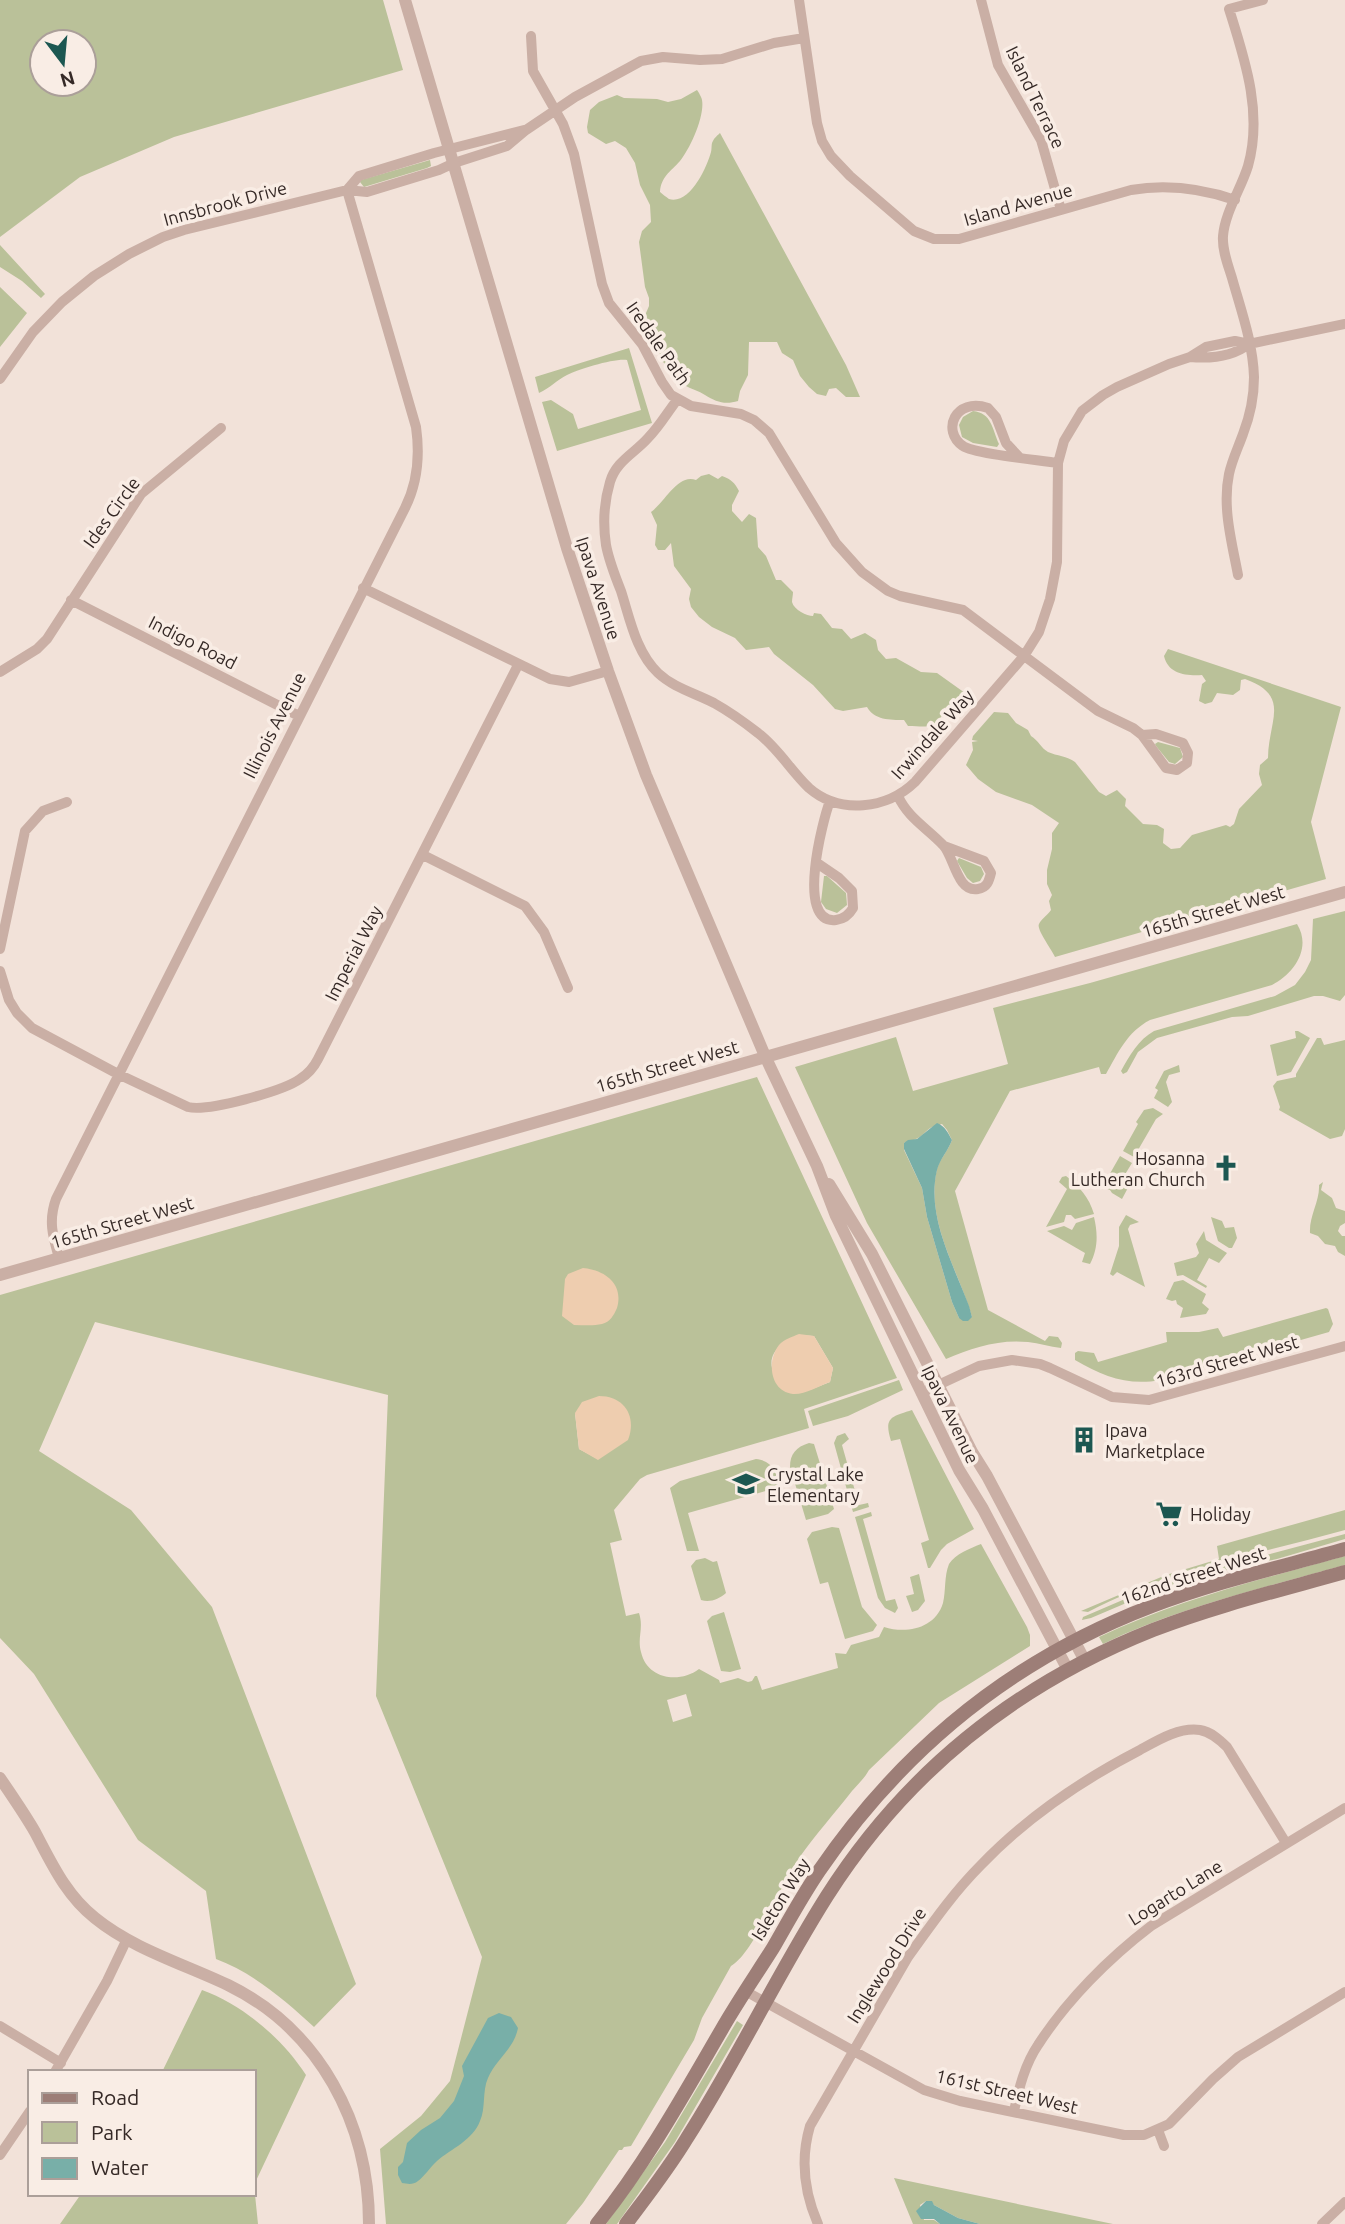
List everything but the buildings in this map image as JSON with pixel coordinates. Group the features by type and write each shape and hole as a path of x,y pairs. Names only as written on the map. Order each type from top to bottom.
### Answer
{"main road":[{"name":"162nd Street West","path":"1057,1650 1128,1615 1171,1599 1345,1549"},
{"path":"626,2224 688,2137 814,1917 841,1875 908,1793 936,1764 983,1724 1033,1690 1085,1661 1130,1640 1196,1615 1345,1572"},
{"name":"Isleton Way","path":"597,2224 627,2186 662,2133 819,1870 895,1775 954,1719 1006,1681 1057,1650"}],"street":[{"name":"Ipava Avenue","path":"405,0 560,525 608,671 646,775 765,1056 817,1166 836,1216 959,1470 983,1509 1068,1670"},
{"name":"Island Avenue","path":"799,0 817,122 826,148 842,169 914,231 933,239 959,239 1130,190 1159,186 1188,188 1235,200"},
{"name":"Island Terrace","path":"981,0 998,65 1041,140 1061,210"},
{"path":"1238,575 1226,492 1230,467 1253,397 1254,379 1250,344 1223,242 1225,225 1244,180 1251,152 1254,111 1249,79 1229,9 1263,0"},
{"name":"Iredale Path","path":"531,36 532,67 569,139 577,166 606,295 618,316 642,344 666,389 677,400 691,406 741,414 754,420 769,433 836,543 856,568 869,578 910,599 963,610 1098,711 1142,735"},
{"name":"Innsbrook Drive","path":"0,379 33,332 62,302 94,276 163,237 347,190 367,192 507,146 555,110 641,61 663,58 722,59 774,43 804,38"},
{"name":"Innsbrook Drive","path":"347,190 359,176 526,130"},
{"name":"Illinois Avenue","path":"60,1258 52,1232 53,1206 409,498 416,476 418,451 414,421 347,190"},
{"name":"Irwindale Way","path":"677,400 646,441 619,465 610,481 607,498 606,545 636,638 645,657 664,677 676,686 736,716 763,737 811,789 830,801 865,806 898,796 911,786 1024,656 1042,623 1055,580 1059,541 1058,463 1065,441 1082,411 1103,395 1145,374 1190,357 1206,347 1235,341 1250,344 1345,324"},
{"path":"1019,457 1006,443 996,417 989,408 971,405 959,412 953,429 961,445 970,449 1019,457 1058,463"},
{"name":"Ides Circle","path":"71,600 142,494 221,428"},
{"path":"363,588 517,665 559,682 578,680 608,671"},
{"path":"0,672 42,644 71,600"},
{"name":"Indigo Road","path":"71,600 299,716"},
{"name":"Imperial Way","path":"0,971 9,1000 26,1024 118,1074 183,1105 199,1109 215,1106 283,1087 303,1077 318,1059 517,665"},
{"path":"898,796 908,813 944,846 967,887 976,890 986,886 991,873 984,861 944,846"},
{"path":"817,863 852,891 853,908 846,916 830,920 818,911 814,901 817,863 820,833 830,801"},
{"path":"0,949 25,831 43,811 67,802"},
{"path":"423,855 525,906 544,932 568,988"},
{"name":"165th Street West","path":"0,1275 1345,892"},
{"name":"Ipava Avenue","path":"817,1166 872,1254 972,1452 988,1476 1085,1661"},
{"name":"163rd Street West","path":"921,1393 979,1366 1003,1361 1024,1361 1050,1368 1112,1397 1149,1400 1345,1346"},
{"name":"Inglewood Drive","path":"818,2224 809,2201 803,2163 810,2126 908,1957 942,1909 981,1864 1017,1832 1077,1785 1105,1768 1167,1736 1206,1727 1234,1756 1286,1843"},
{"path":"0,1778 34,1830 69,1892 98,1920 127,1938 242,1993 282,2021 307,2046 342,2100 353,2125 367,2181 369,2224"},
{"name":"Logarto Lane","path":"1014,2111 1020,2085 1038,2045 1107,1963 1151,1926 1345,1808"},
{"path":"0,2026 58,2068 107,1981 127,1938"},
{"name":"161st Street West","path":"747,1992 924,2090 960,2101 1124,2135 1158,2130 1178,2117 1213,2079 1238,2057 1345,1992"},
{"path":"0,2155 28,2114"},
{"path":"1158,2130 1164,2146"},
{"path":"1322,2224 1345,2202"}],"green space":[{"path":"0,0 383,0 403,70 174,137 80,177 0,237"},
{"path":"697,90 702,99 702,107 696,132 684,156 664,178 660,192 669,199 677,199 690,191 706,167 712,142 720,133 846,365 860,397 846,397 836,388 829,389 826,396 817,394 800,376 793,360 782,353 777,342 749,342 748,375 738,401 733,402 717,401 684,385 678,386 673,380 672,368 661,359 658,343 643,320 649,306 649,298 639,242 642,231 651,222 650,205 640,185 635,163 626,148 615,141 606,144 588,133 587,127 590,110 599,102 617,95 668,102 681,99"},
{"path":"430,160 431,166 427,168 364,187 360,182 361,180"},
{"path":"0,245 45,294 41,298 22,281 0,267"},
{"path":"0,287 27,313 0,347"},
{"path":"629,348 652,423 557,451 542,402 551,400 573,414 578,429 641,410 627,360 606,362 580,370 563,377 539,393 535,377"},
{"path":"973,411 988,418 999,444 997,447 973,443 962,437 959,425 963,417"},
{"path":"709,474 718,479 725,477 736,486 739,491 732,511 742,522 749,514 756,518 758,547 766,556 776,580 781,580 793,592 792,602 795,608 810,616 814,613 821,614 832,628 842,629 851,639 865,633 876,640 878,650 886,659 896,658 921,672 937,673 972,698 958,716 948,707 944,708 939,721 931,726 908,726 904,720 878,717 867,707 843,711 835,709 813,685 769,647 746,650 735,638 699,617 691,607 691,589 674,566 671,543 665,550 658,550 655,545 657,525 651,512 678,484"},
{"path":"1168,649 1341,707 1311,822 1326,879 1055,957 1039,927 1051,910 1049,901 1052,895 1047,884 1047,870 1052,849 1052,833 1059,823 1032,805 996,792 978,779 966,765 973,750 972,742 978,741 972,740 973,736 994,712 1008,713 1046,750 1075,762 1099,792 1106,796 1117,790 1126,799 1125,806 1143,824 1157,825 1164,829 1163,843 1171,849 1180,848 1192,835 1226,825 1230,827 1234,824 1239,809 1262,785 1260,765 1268,758 1273,702 1268,693 1245,679 1241,680 1240,690 1233,695 1217,693 1212,702 1205,704 1199,701 1202,684 1206,681 1202,675 1184,674 1169,667 1164,656"},
{"path":"1158,742 1180,748 1183,757 1175,764 1169,762 1156,746"},
{"path":"959,858 981,867 984,874 980,881 973,883 967,878 957,861"},
{"path":"824,876 846,893 847,905 837,913 826,909 821,902"},
{"path":"1345,911 1345,995 1340,1001 1314,996 1248,1016 1232,1017 1157,1038 1138,1052 1127,1072 1123,1074 1121,1071 1135,1048 1154,1031 1275,996 1295,985 1311,960 1313,919"},
{"path":"1297,924 1303,942 1294,967 1272,985 1150,1020 1142,1025 1129,1037 1106,1074 1101,1074 1099,1067 1010,1091 955,1191 988,1310 1045,1341 1049,1336 1058,1337 1062,1343 1061,1348 1028,1342 1006,1342 975,1348 946,1359 867,1223 795,1067 896,1037 913,1091 1008,1064 993,1008","holes":["942,1124 952,1140 937,1169 935,1207 945,1244 972,1317 959,1318 952,1302 927,1217 922,1188 904,1150 904,1143 920,1137 932,1127"]},
{"path":"1295,1031 1310,1038 1291,1072 1277,1076 1270,1045 1296,1038"},
{"path":"1317,1038 1321,1038 1324,1045 1345,1040 1345,1129 1342,1136 1330,1139 1279,1110 1273,1086 1277,1081 1296,1077"},
{"path":"1179,1065 1180,1072 1169,1075 1166,1082 1172,1102 1168,1107 1154,1098 1158,1090 1155,1088 1164,1071"},
{"path":"757,1077 897,1378 804,1409 809,1428 640,1479 614,1510 622,1540 610,1543 626,1616 639,1613 640,1647 644,1661 657,1673 665,1676 682,1676 699,1669 720,1683 738,1678 748,1682 757,1676 762,1690 838,1668 835,1653 846,1654 851,1645 879,1637 884,1627 910,1629 934,1619 943,1603 949,1564 959,1554 981,1544 1027,1627 1030,1646 939,1703 869,1770 818,1832 792,1869 749,1947 731,1966 702,2018 694,2040 631,2146 619,2150 566,2224 386,2224 380,2149 421,2116 450,2081 482,1957 376,1696 388,1395 95,1322 39,1451 131,1510 212,1607 356,1984 314,2027 255,1979 216,1959 206,1891 138,1840 34,1674 0,1638 0,1295","holes":["799,1335 814,1336 833,1368 830,1382 793,1393 788,1392 775,1374 771,1362 779,1347","575,1413 598,1459 579,1449","686,1694 692,1716 673,1722 667,1700"]},
{"path":"1153,1108 1163,1114 1156,1119 1134,1157 1123,1151 1144,1110"},
{"path":"1120,1156 1132,1163 1124,1176 1125,1181 1130,1184 1122,1199 1105,1188 1097,1177 1099,1174 1108,1177"},
{"path":"1066,1176 1083,1192 1094,1214 1075,1219 1066,1215 1064,1222 1046,1227 1067,1189 1059,1182"},
{"path":"1323,1182 1321,1190 1332,1198 1336,1208 1345,1211 1345,1223 1338,1231 1345,1236 1345,1256 1338,1252 1335,1246 1325,1244 1318,1236 1310,1233 1319,1185"},
{"path":"1126,1215 1139,1222 1130,1225 1128,1229 1145,1287 1117,1272 1113,1276 1110,1274 1119,1246 1119,1227"},
{"path":"1094,1217 1097,1241 1090,1264 1082,1262 1085,1253 1047,1231 1064,1226 1072,1230 1076,1223"},
{"path":"1211,1217 1222,1221 1225,1228 1234,1227 1237,1238 1232,1248 1218,1241"},
{"path":"1204,1231 1206,1240 1227,1253 1219,1263 1209,1258 1197,1280 1207,1286 1206,1288 1183,1275 1177,1276 1174,1263 1196,1257 1199,1253 1196,1244"},
{"path":"1183,1280 1206,1294 1202,1303 1209,1309 1206,1314 1180,1318 1183,1308 1176,1300 1166,1299 1174,1282"},
{"path":"1326,1308 1333,1324 1329,1332 1161,1380 1138,1382 1117,1379 1075,1360 1075,1353 1078,1351 1094,1353 1098,1362 1167,1342 1166,1332 1199,1332 1218,1328 1223,1337"},
{"path":"899,1380 903,1390 848,1416 813,1426 808,1411"},
{"path":"912,1410 974,1529 947,1544 930,1568 921,1543 929,1540 900,1439 891,1441 888,1427 894,1417"},
{"path":"845,1433 849,1439 842,1445 859,1505 868,1503 869,1507 853,1512 834,1443 837,1436"},
{"path":"809,1443 814,1444 834,1509 828,1514 806,1520 790,1467 795,1452"},
{"path":"756,1459 773,1468 780,1487 688,1513 699,1551 687,1551 670,1488 680,1481"},
{"path":"1345,1510 1345,1530 1182,1574 1118,1597 1088,1612 1081,1611 1166,1575 1219,1559 1217,1546"},
{"path":"871,1512 872,1516 863,1519 886,1601 895,1599 898,1608 895,1613 885,1608 878,1598 855,1517"},
{"path":"839,1528 862,1607 877,1625 873,1631 845,1639 828,1582 820,1584 807,1539 812,1532"},
{"path":"1345,1534 1345,1539 1277,1559 1201,1576 1082,1620 1083,1617 1132,1596 1188,1576"},
{"path":"1345,1556 1345,1565 1161,1619 1103,1644 1099,1637 1189,1601"},
{"path":"705,1558 717,1561 726,1593 711,1601 701,1600 691,1566 696,1560"},
{"path":"919,1574 925,1601 918,1610 912,1612 906,1596 914,1594 910,1577"},
{"path":"724,1612 741,1669 730,1672 721,1671 707,1621"},
{"path":"202,1990 247,2014 273,2036 296,2061 306,2075 256,2181 256,2070 163,2070"},
{"path":"737,2021 743,2025 675,2142 617,2224 606,2224 665,2142"},
{"path":"894,2178 1113,2224 980,2224 958,2218 931,2201 926,2201 920,2205 924,2220 934,2220 940,2224 913,2224"},
{"path":"80,2196 255,2196 258,2224 60,2224"}],"sand":[{"path":"583,1268 605,1275 618,1292 617,1308 605,1323 574,1325 562,1316 565,1279 568,1274"},
{"path":"799,1334 814,1336 833,1368 830,1382 807,1392 793,1394 779,1387 772,1374 772,1366 779,1345"},
{"path":"599,1396 622,1404 627,1409 631,1423 628,1440 598,1460 579,1449 575,1413 582,1402"}],"water":[{"path":"937,1123 952,1140 937,1170 935,1205 943,1239 969,1306 972,1317 968,1321 959,1318 952,1302 927,1217 922,1188 904,1149 904,1143 917,1139"},
{"path":"499,2013 511,2017 518,2028 513,2042 488,2078 482,2116 477,2128 467,2139 437,2161 418,2181 412,2184 402,2183 398,2167 403,2162 407,2143 440,2118 454,2101 464,2076 462,2066 488,2018"},
{"path":"926,2201 932,2201 934,2205 958,2218 980,2224 940,2224 934,2219 921,2219 916,2211"}],"place":[{"name":"Hosanna Lutheran Church","path":"1226,1168"},
{"name":"Ipava Marketplace","path":"1084,1440"},
{"name":"Crystal Lake Elementary","path":"746,1484"},
{"name":"Holiday","path":"1169,1514"}]}
